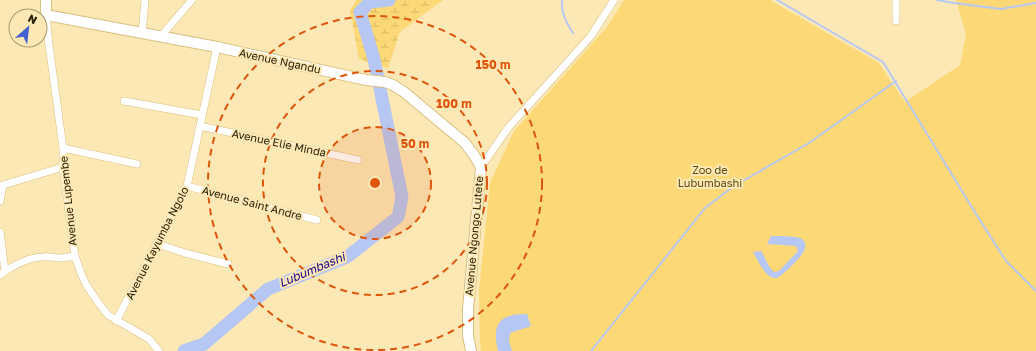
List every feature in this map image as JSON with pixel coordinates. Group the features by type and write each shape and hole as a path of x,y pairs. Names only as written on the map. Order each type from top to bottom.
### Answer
{"street":[{"path":"142,33 145,0"},
{"path":"161,36 192,0"},
{"name":"Avenue Ngongo Lutete","path":"470,351 468,336 468,309 481,167 508,128 591,36 614,0"},
{"path":"896,0 896,21"},
{"name":"Avenue Ngandu","path":"48,15 217,47 366,80 385,82 404,92 453,132 470,149 481,167"},
{"name":"Avenue Lupembe","path":"48,35 64,148 63,167 75,256 82,276 108,315 149,339 158,351"},
{"name":"Avenue Kayumba Ngolo","path":"116,321 158,244 187,186 217,47"},
{"path":"124,101 202,115"},
{"name":"Avenue Elie Minda","path":"200,126 358,160"},
{"path":"64,148 137,164"},
{"path":"0,200 1,186 63,167"},
{"name":"Avenue Saint Andre","path":"187,186 317,220"},
{"path":"0,232 2,273 25,261 42,257 59,258 75,256"},
{"path":"158,244 185,253 228,264"}],"green space":[{"path":"356,0 443,0 400,32 388,68 359,59 350,11"},
{"name":"Zoo de Lubumbashi","path":"624,0 770,0 879,63 905,102 960,65 966,34 956,0 1036,0 1036,351 481,351 479,290 490,183 514,131 607,27"}],"water":[{"path":"771,236 790,236 800,238 805,242 805,247 799,258 779,277 775,278 771,277 763,270 753,252 761,251 774,272 779,271 798,251 796,246 767,244"},
{"path":"517,314 527,314 531,326 510,333 509,341 512,351 498,351 496,331 502,319"}],"waterway":[{"name":"Lubumbashi","path":"184,351 204,344 268,289 347,257 398,217 402,197 374,59 360,12 370,2 389,0"},
{"path":"562,0 564,17 573,33"},
{"path":"777,0 883,62 1006,261 1036,291"},
{"path":"937,0 1001,9 1036,3"},
{"path":"591,351 705,208 734,186 809,143 896,81"}]}
